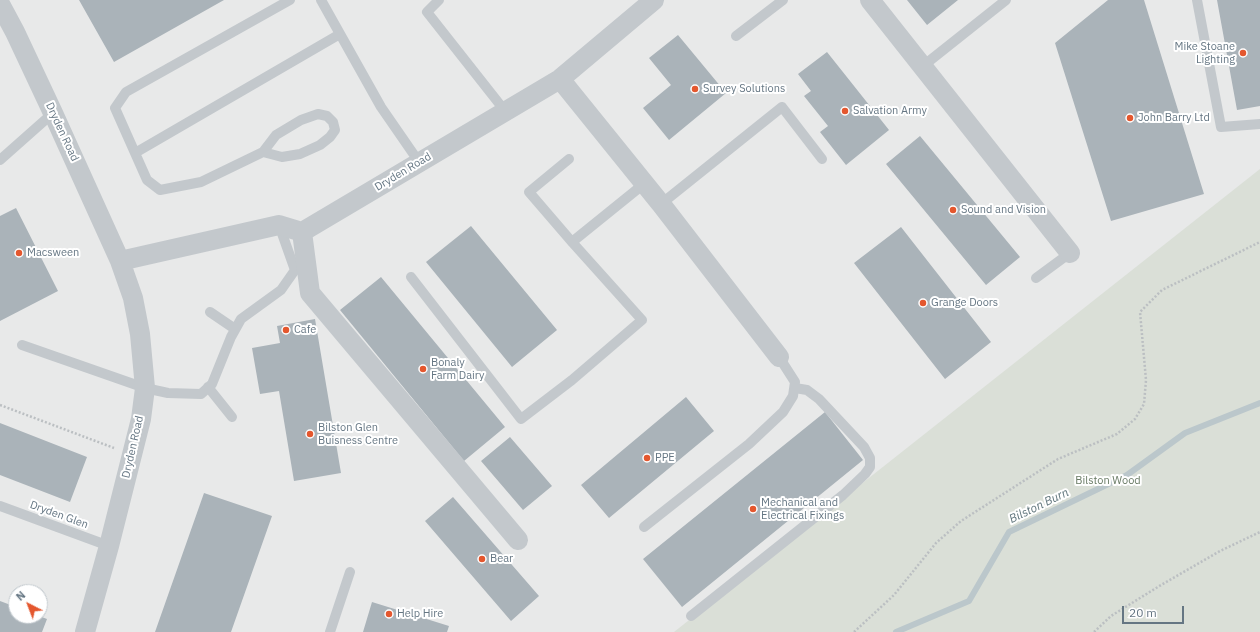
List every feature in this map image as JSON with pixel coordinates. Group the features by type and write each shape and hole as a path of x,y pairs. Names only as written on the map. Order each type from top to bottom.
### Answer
{"street":[{"name":"Dryden Road","path":"302,232 560,79 654,0"},
{"path":"870,0 1070,253"},
{"name":"Dryden Road","path":"0,4 15,32 53,113 120,261 133,298 140,334 145,388 141,419 109,546 85,632"},
{"path":"560,79 645,183 779,357"},
{"path":"120,261 278,225 302,232 310,293 518,540"}],"lane":[{"path":"263,152 282,157 300,154 320,145 330,137 335,130 333,122 327,116 318,114 301,120 276,135 263,152 201,182 160,190 147,180 115,108 126,92 290,0"},
{"path":"321,0 381,108 419,162"},
{"path":"439,0 427,12 505,111"},
{"path":"736,36 783,0"},
{"path":"923,66 1006,0"},
{"path":"1197,0 1221,127 1260,124"},
{"path":"135,153 340,34"},
{"path":"661,204 782,107 822,159"},
{"path":"0,160 53,113"},
{"path":"411,277 521,419 572,380 642,320 529,192 569,159"},
{"path":"572,242 645,183"},
{"path":"22,345 145,388 168,393 200,394 212,384 231,337 241,319 281,290 295,270 278,225"},
{"path":"1036,278 1070,253"},
{"path":"210,312 235,329"},
{"path":"644,527 749,444 783,412 793,396 795,382 779,357"},
{"path":"208,387 232,417"},
{"path":"691,616 843,495 865,474 870,467 870,458 864,447 818,399 807,390 795,388"},
{"name":"Dryden Glen","path":"0,506 109,546"},
{"path":"330,632 350,572"}],"path":[{"path":"854,632 894,595 936,543 961,521 1058,459 1117,434 1135,419 1144,404 1146,380 1140,312 1162,290 1260,242"},
{"path":"0,405 132,454"},
{"path":"1094,632 1111,616 1161,584 1220,550 1260,532"}],"shaded area":[{"path":"0,0 1260,0 1260,171 688,632 0,632"}],"green space":[{"name":"Bilston Wood","path":"1260,169 1260,632 674,632"}],"building":[{"path":"79,0 224,0 114,62"},
{"path":"907,0 958,0 927,25"},
{"name":"John Barry Ltd","path":"1108,0 1144,0 1204,194 1111,221 1055,43"},
{"name":"Mike Stoane Lighting","path":"1217,0 1260,0 1260,106 1237,110"},
{"name":"Survey Solutions","path":"678,35 726,93 669,140 643,108 671,85 649,58"},
{"name":"Salvation Army","path":"827,52 889,130 846,165 820,132 828,126 804,96 811,91 798,74"},
{"name":"Sound and Vision","path":"920,136 1020,257 986,285 886,164"},
{"name":"Macsween","path":"16,208 58,291 0,321 0,216"},
{"name":"Bonaly Farm Dairy","path":"471,226 557,330 512,367 426,262"},
{"name":"Grange Doors","path":"901,227 991,342 945,379 854,263"},
{"name":"Bonaly Farm Dairy","path":"381,277 505,427 464,461 340,310"},
{"name":"Bilston Glen Buisness Centre","path":"315,319 341,473 294,481 279,391 260,394 252,348 280,343 277,326"},
{"name":"PPE","path":"686,397 714,431 609,518 581,485"},
{"name":"Mechanical and Electrical Fixings","path":"825,412 863,460 682,607 643,559"},
{"path":"0,423 87,457 70,502 0,475"},
{"path":"510,437 552,486 523,510 481,461"},
{"path":"204,493 272,516 231,632 155,632"},
{"name":"Bear","path":"453,497 539,596 511,621 425,521"},
{"path":"0,601 8,604 8,624 45,624 42,632 0,632"},
{"name":"Help Hire","path":"372,602 449,626 447,632 363,632"}],"waterway":[{"name":"Bilston Burn","path":"896,632 969,601 1009,532 1127,475 1185,433 1260,403"}],"place":[{"name":"Mike Stoane Lighting","path":"1243,53"},
{"name":"Survey Solutions","path":"695,89"},
{"name":"Salvation Army","path":"845,111"},
{"name":"John Barry Ltd","path":"1130,118"},
{"name":"Sound and Vision","path":"953,210"},
{"name":"Macsween","path":"19,253"},
{"name":"Grange Doors","path":"923,303"},
{"name":"Cafe","path":"286,330"},
{"name":"Bonaly Farm Dairy","path":"423,369"},
{"name":"Bilston Glen Buisness Centre","path":"310,434"},
{"name":"PPE","path":"647,458"},
{"name":"Mechanical and Electrical Fixings","path":"753,509"},
{"name":"Bear","path":"482,559"},
{"name":"Help Hire","path":"389,614"}]}
